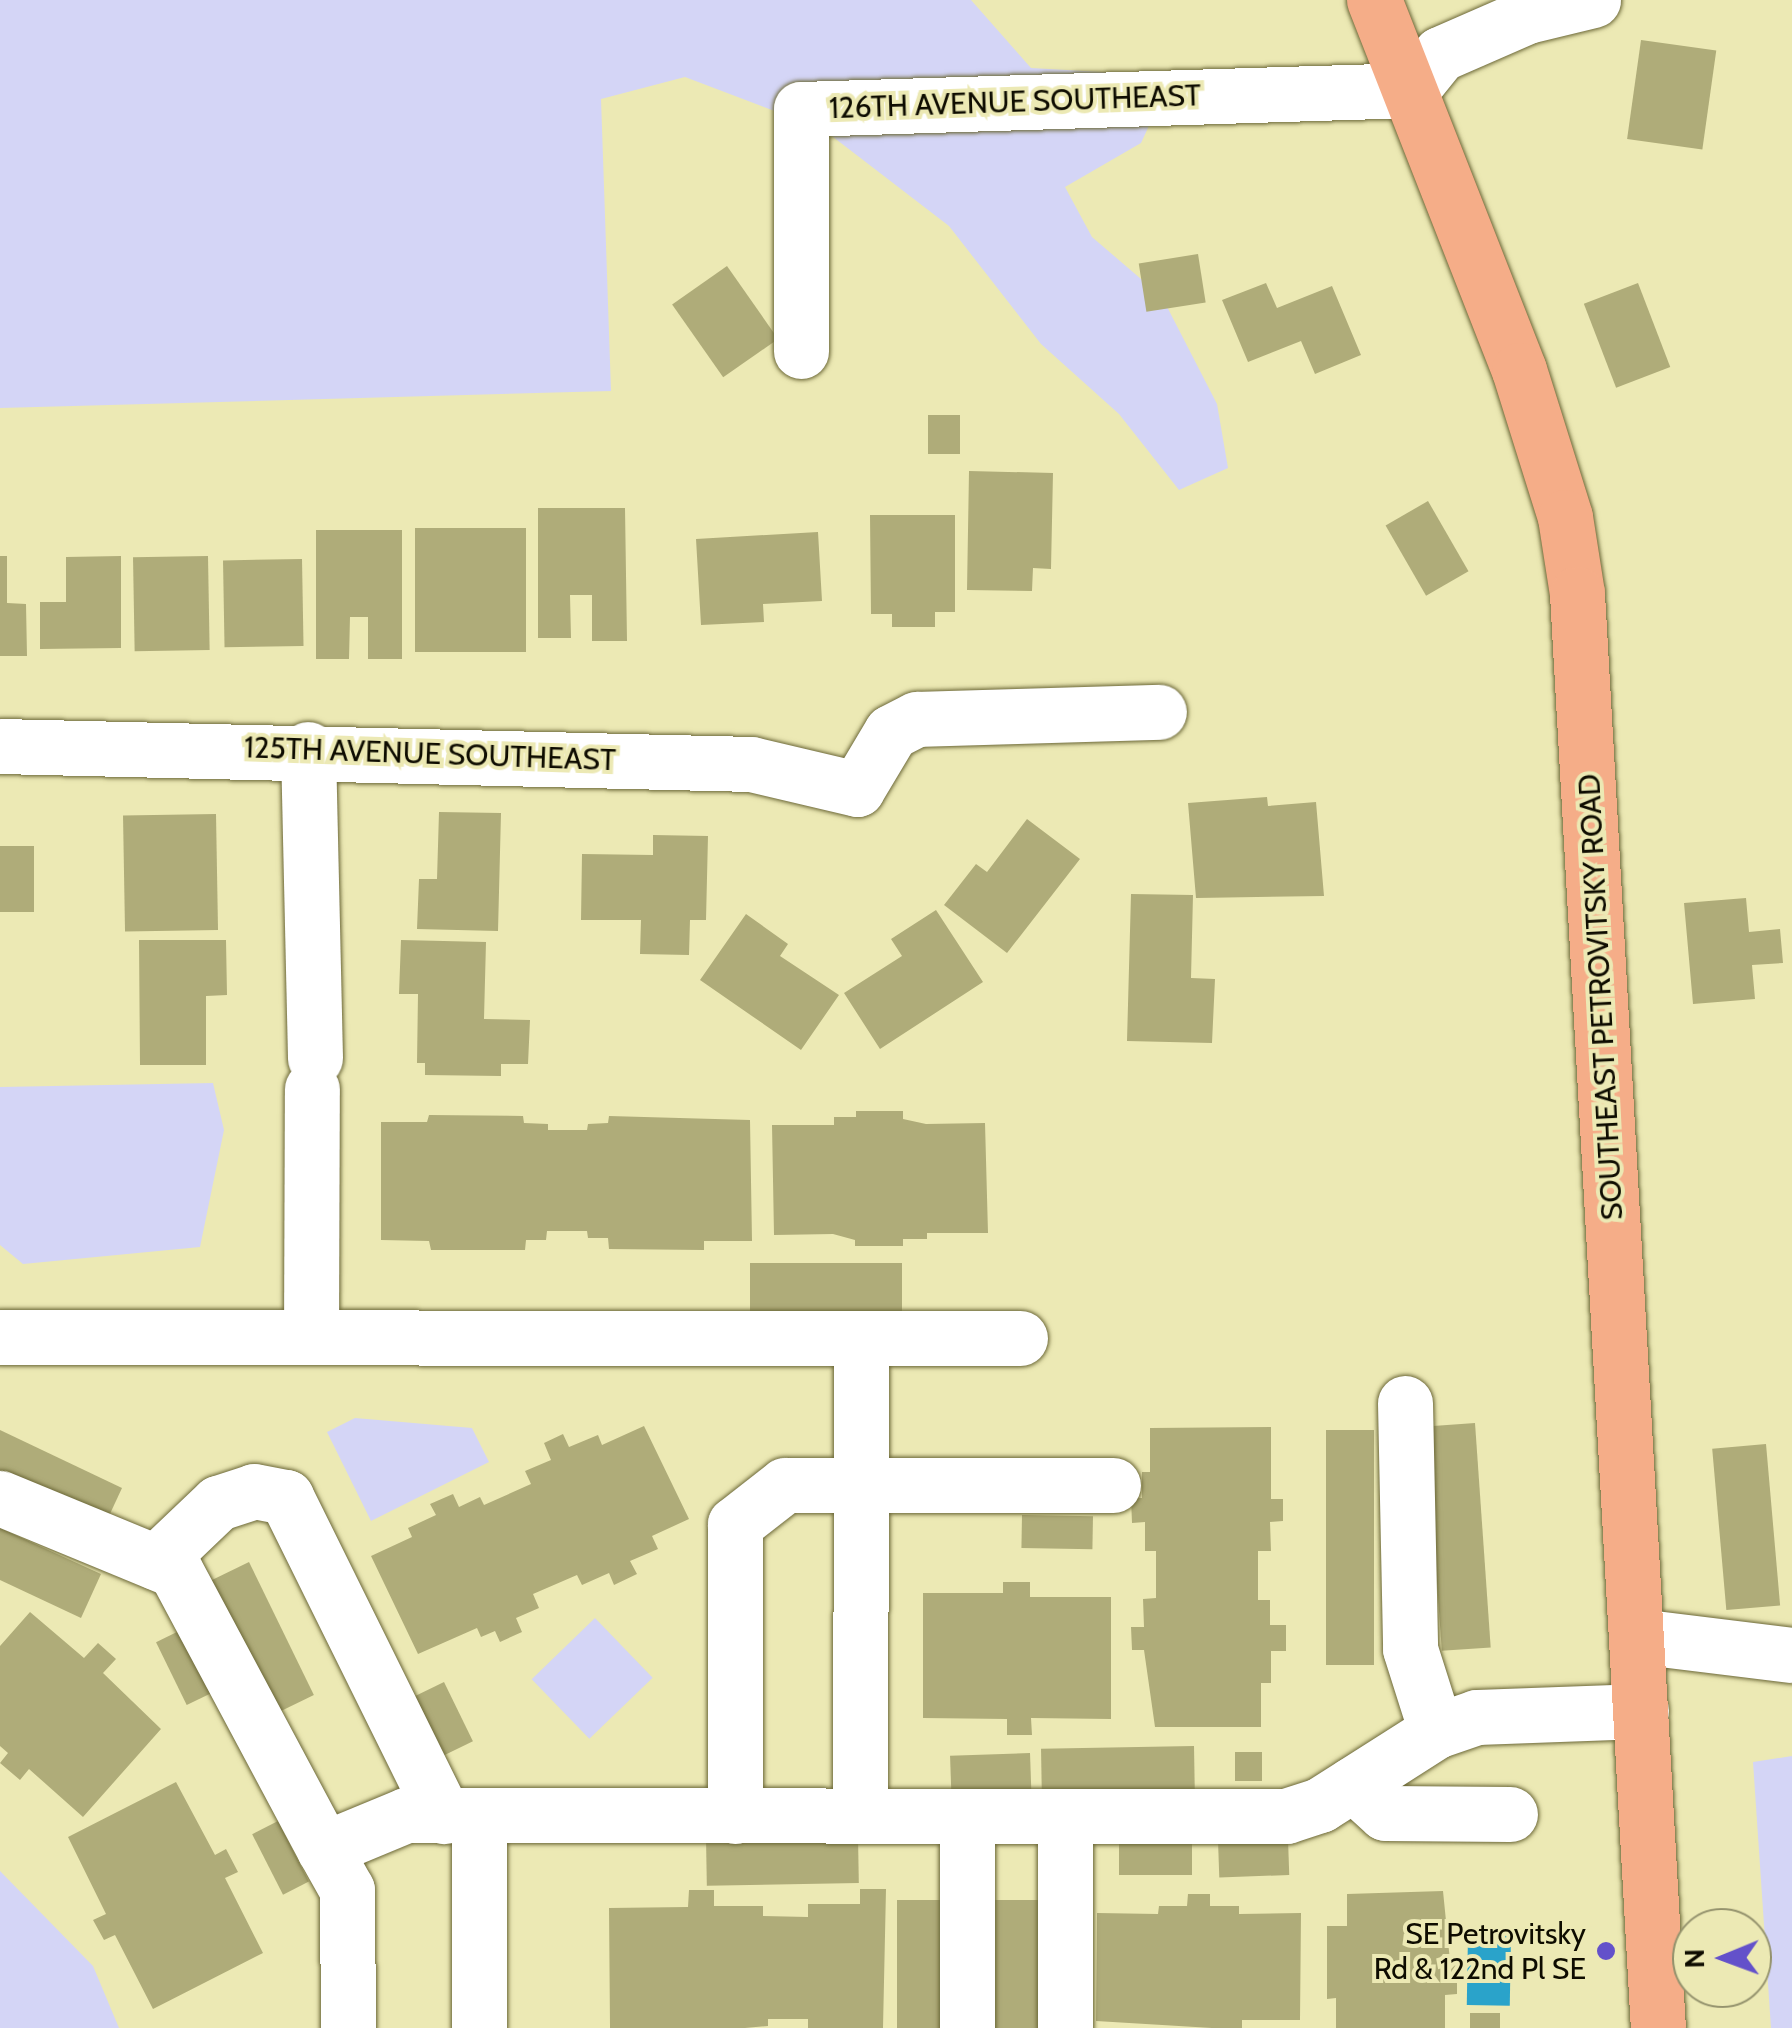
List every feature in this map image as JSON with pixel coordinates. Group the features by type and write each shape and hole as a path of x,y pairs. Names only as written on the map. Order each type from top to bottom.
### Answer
{"main road":[{"name":"SOUTHEAST PETROVITSKY ROAD","path":"1374,0 1519,370 1566,517 1577,594 1658,2028"}],"street":[{"path":"1411,90 1440,54 1527,16 1593,0"},
{"name":"126TH AVENUE SOUTHEAST","path":"801,351 801,109 1411,90"},
{"name":"125TH AVENUE SOUTHEAST","path":"0,746 308,749 751,764 857,789 891,732 917,720 1159,712"},
{"path":"308,749 312,1337"},
{"path":"0,1337 1020,1338"},
{"path":"860,1816 861,1338"},
{"path":"1405,1403 1410,1650 1415,1682 1436,1731"},
{"path":"735,1816 735,1524 785,1485 1113,1485"},
{"path":"156,1562 218,1503 254,1492 286,1497 462,1816 479,2028"},
{"path":"0,1498 176,1570 347,1890 348,2028"},
{"path":"1637,1636 1792,1655"},
{"path":"324,1849 406,1815 1286,1816 1320,1805 1436,1731 1477,1717 1641,1711"},
{"path":"1354,1784 1384,1813 1510,1814"},
{"path":"967,2028 968,1816"},
{"path":"1065,1817 1065,2028"}],"shaded area":[{"path":"0,0 971,0 1031,68 1172,76 1141,143 1065,187 1092,237 1162,297 1217,404 1228,468 1179,490 1119,414 1041,344 949,226 824,130 685,77 601,99 611,391 0,408"},
{"path":"213,1083 224,1130 200,1247 23,1264 0,1245 0,1087"},
{"path":"355,1418 472,1428 489,1462 371,1521 327,1432"},
{"path":"595,1618 653,1678 589,1739 532,1679"},
{"path":"1792,1756 1792,2028 1771,2028 1772,1908 1763,1908 1753,1762"},
{"path":"0,1871 93,1966 119,2028 0,2028"}],"water":[{"path":"1468,1935 1511,1936 1510,2006 1467,2005"}],"building":[{"path":"1641,40 1716,51 1702,150 1627,139"},
{"path":"1198,254 1206,302 1146,312 1139,263"},
{"path":"727,266 778,339 723,377 672,304"},
{"path":"1266,283 1277,308 1332,286 1361,355 1315,374 1301,341 1248,362 1222,300"},
{"path":"1638,283 1670,367 1616,388 1584,304"},
{"path":"928,415 960,415 960,454 928,454"},
{"path":"969,471 1053,473 1051,569 1033,568 1032,591 967,590"},
{"path":"1428,501 1468,571 1426,596 1386,526"},
{"path":"538,508 625,508 627,641 592,641 592,595 570,595 571,638 538,638"},
{"path":"870,515 955,515 955,612 935,612 935,627 892,627 892,614 871,614"},
{"path":"415,528 526,528 526,652 415,652"},
{"path":"316,530 402,530 402,659 368,659 368,617 350,617 349,659 316,659"},
{"path":"818,532 822,601 763,604 764,622 701,625 696,539"},
{"path":"0,556 7,556 7,603 26,604 27,656 0,656"},
{"path":"121,556 121,648 40,649 40,602 66,602 66,557"},
{"path":"208,556 210,650 135,651 133,557"},
{"path":"302,559 304,646 225,647 223,560"},
{"path":"1267,797 1268,806 1316,802 1324,896 1196,898 1188,803"},
{"path":"439,812 501,813 498,931 417,929 419,879 437,879"},
{"path":"216,814 218,930 125,932 123,816"},
{"path":"1027,819 1080,859 1007,953 944,905 976,864 987,872"},
{"path":"653,835 708,836 706,920 690,920 689,955 640,954 641,920 581,920 582,854 653,855"},
{"path":"0,846 34,846 34,912 0,912"},
{"path":"1131,894 1193,895 1191,978 1215,979 1212,1043 1127,1041"},
{"path":"1746,898 1749,932 1780,929 1783,963 1752,965 1755,999 1693,1004 1684,903"},
{"path":"936,910 983,982 880,1049 844,993 902,956 891,939"},
{"path":"746,914 788,944 780,956 839,995 801,1050 700,980"},
{"path":"139,940 226,940 227,995 206,996 206,1065 140,1065"},
{"path":"401,940 486,942 484,1019 530,1020 528,1064 501,1064 501,1076 425,1075 425,1063 417,1063 418,994 399,994"},
{"path":"856,1111 903,1111 903,1119 926,1124 985,1123 988,1233 927,1233 927,1239 903,1239 903,1246 855,1246 855,1240 833,1234 774,1235 772,1125 834,1125 834,1117 856,1117"},
{"path":"429,1115 523,1116 524,1123 548,1124 548,1130 587,1130 588,1124 608,1123 609,1116 750,1120 752,1241 704,1241 704,1250 609,1249 608,1238 588,1238 587,1231 547,1231 546,1240 526,1240 525,1250 431,1250 429,1241 381,1240 381,1122 427,1122"},
{"path":"750,1263 902,1263 902,1313 750,1313"},
{"path":"1475,1423 1491,1647 1442,1651 1426,1426"},
{"path":"644,1426 689,1519 652,1536 658,1549 630,1561 637,1574 614,1585 609,1573 582,1585 577,1575 533,1594 539,1608 516,1618 522,1632 500,1642 495,1631 481,1637 477,1628 418,1654 371,1556 412,1537 408,1528 436,1515 430,1504 453,1494 459,1507 480,1497 484,1505 531,1484 525,1471 551,1460 544,1443 563,1434 569,1447 598,1435 602,1445"},
{"path":"1271,1427 1271,1499 1283,1499 1283,1521 1270,1522 1271,1551 1258,1551 1258,1600 1270,1600 1270,1625 1286,1625 1286,1651 1271,1651 1271,1683 1261,1683 1261,1727 1155,1727 1144,1650 1132,1650 1131,1627 1144,1627 1143,1599 1156,1598 1156,1551 1145,1551 1145,1522 1132,1523 1131,1498 1142,1498 1142,1472 1150,1472 1150,1428"},
{"path":"0,1430 122,1488 102,1531 0,1482"},
{"path":"1326,1430 1374,1430 1374,1665 1326,1665"},
{"path":"1766,1444 1780,1605 1726,1610 1712,1449"},
{"path":"1022,1515 1093,1516 1092,1549 1021,1548"},
{"path":"0,1528 101,1574 81,1618 0,1580"},
{"path":"249,1562 314,1695 271,1716 206,1583"},
{"path":"1003,1582 1030,1582 1030,1597 1111,1597 1111,1719 1031,1718 1032,1735 1007,1735 1007,1719 923,1718 923,1593 1003,1593"},
{"path":"30,1612 84,1658 98,1643 116,1659 103,1673 161,1729 83,1817 29,1769 20,1780 0,1763 8,1753 0,1746 0,1646"},
{"path":"183,1629 214,1692 187,1705 156,1642"},
{"path":"444,1682 473,1741 444,1755 415,1696"},
{"path":"1194,1746 1195,1796 1042,1799 1041,1749"},
{"path":"1235,1752 1262,1752 1262,1781 1235,1781"},
{"path":"1030,1753 1031,1789 951,1792 950,1756"},
{"path":"176,1782 215,1855 226,1849 238,1872 225,1878 263,1953 153,2009 115,1935 104,1940 93,1920 106,1914 68,1837"},
{"path":"278,1821 309,1882 283,1895 252,1834"},
{"path":"858,1836 859,1883 707,1886 706,1839"},
{"path":"1119,1839 1192,1839 1192,1875 1119,1875"},
{"path":"1288,1839 1289,1875 1219,1877 1218,1841"},
{"path":"860,1889 886,1889 883,2028 808,2028 808,2019 768,2019 768,2026 745,2028 610,2028 609,1908 688,1907 689,1890 714,1890 714,1906 763,1906 763,1916 808,1917 808,1904 860,1904"},
{"path":"1443,1891 1450,1961 1457,1961 1457,1994 1445,1995 1445,2028 1336,2028 1336,1998 1327,1999 1327,1926 1347,1926 1347,1894"},
{"path":"1188,1894 1210,1894 1210,1906 1239,1906 1239,1914 1301,1913 1300,2020 1242,2020 1242,2028 1096,2021 1097,1913 1158,1914 1159,1906 1187,1906"},
{"path":"897,1900 944,1900 944,2028 897,2028"},
{"path":"995,1900 1043,1900 1043,2028 995,2028"},
{"path":"1470,2013 1500,2013 1500,2028 1470,2028"}],"place":[{"name":"SE Petrovitsky Rd & 122nd Pl SE","path":"1606,1951"}]}
